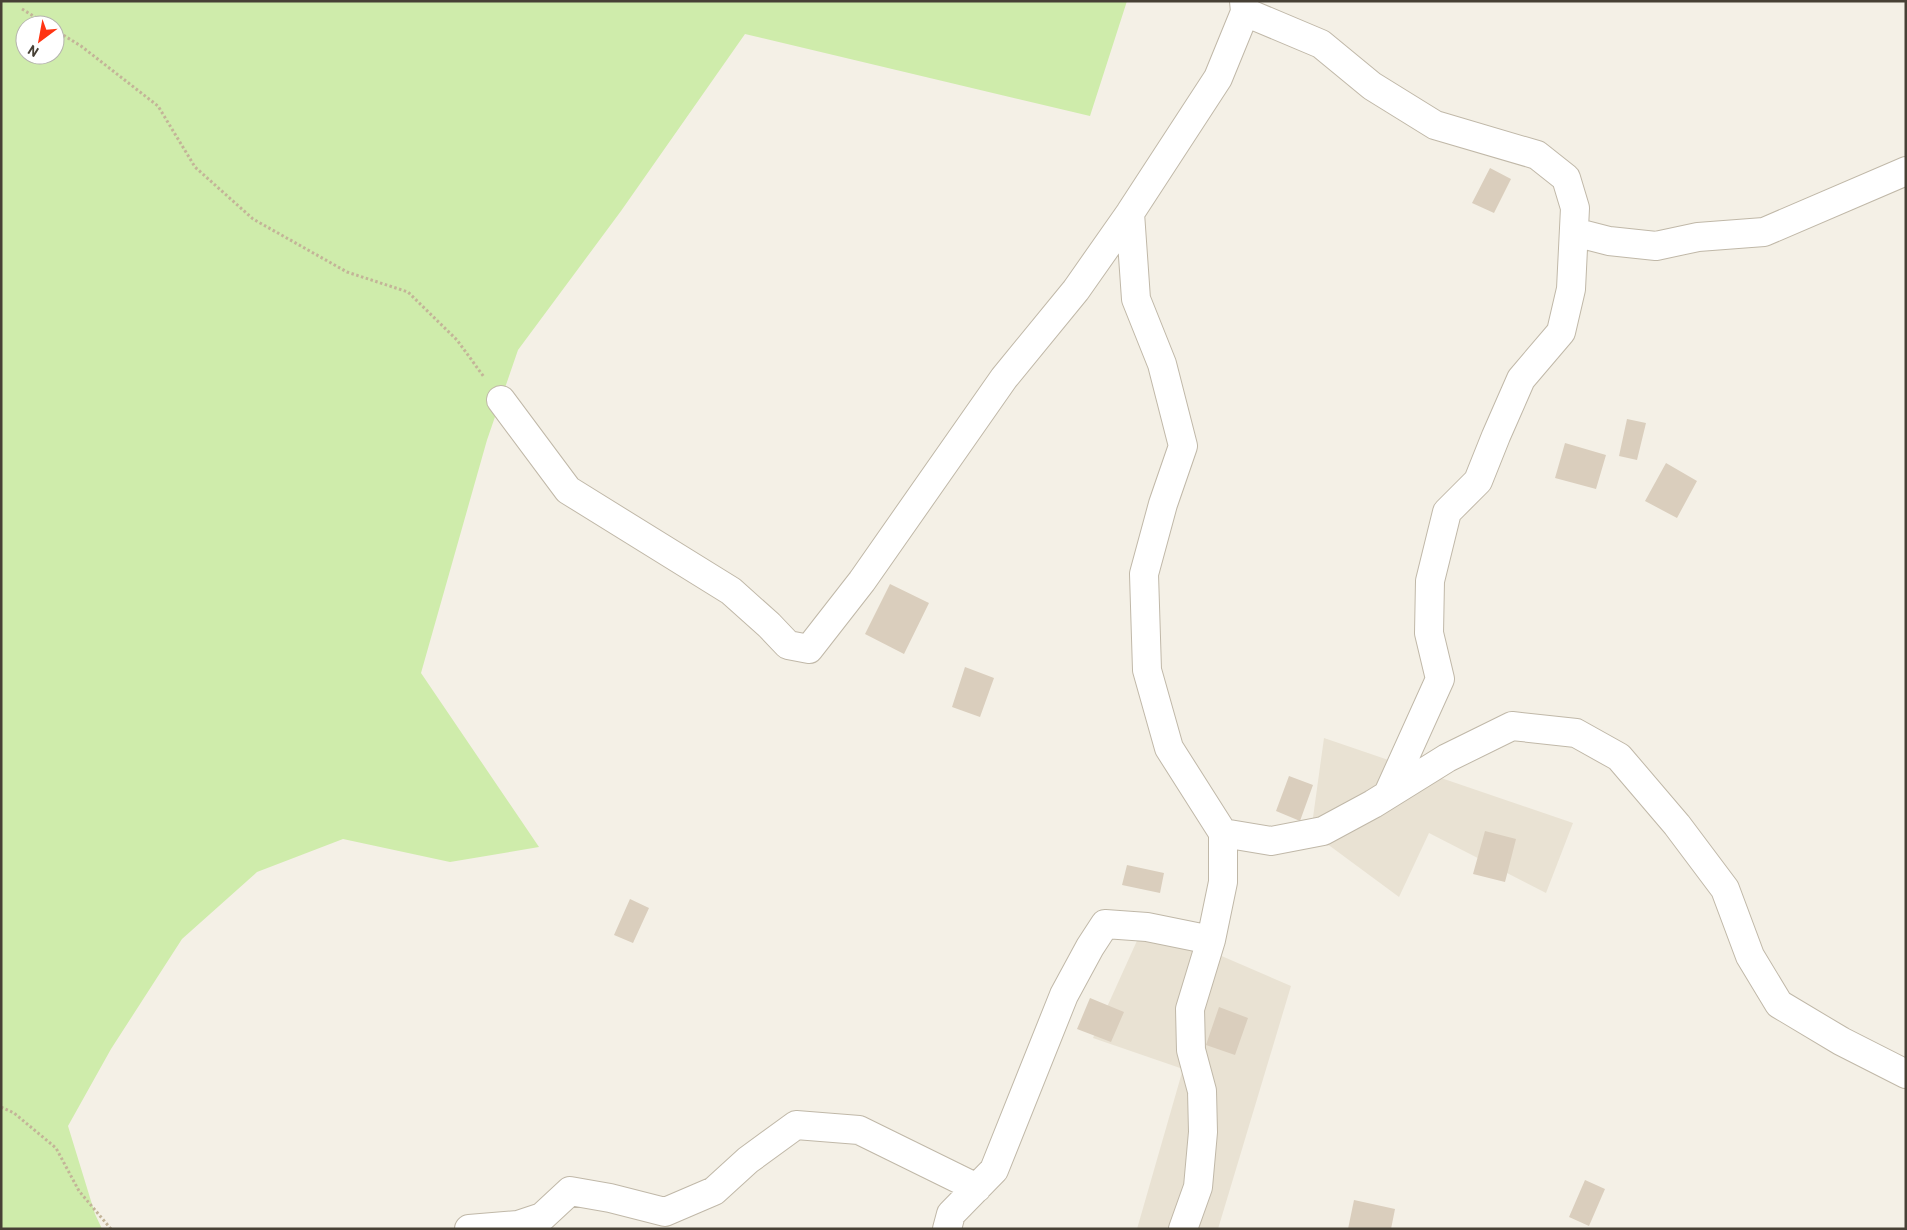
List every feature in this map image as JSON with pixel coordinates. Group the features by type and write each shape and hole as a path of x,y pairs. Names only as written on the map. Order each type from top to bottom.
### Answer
{"street":[{"path":"501,400 568,490 731,591 788,645 809,649 862,581 1004,378 1076,290 1130,212 1218,78 1244,7 1321,44 1372,86 1435,125 1537,155 1566,178 1575,208 1571,290 1561,332 1521,379 1478,481 1447,512 1430,581 1429,633 1440,679 1388,794"},
{"path":"1574,232 1609,241 1656,246 1698,237 1764,232 1906,171"},
{"path":"1130,212 1136,299 1162,364 1183,446 1163,504 1144,574 1147,670 1170,748 1223,833 1223,882 1211,940 1190,1009 1191,1050 1202,1091 1203,1132 1198,1187 1183,1229"},
{"path":"1223,833 1270,841 1323,831 1447,758 1512,726 1576,733 1619,757 1677,825 1725,889 1750,956 1779,1004 1840,1041 1906,1074"},
{"path":"947,1229 951,1214 994,1170 1064,995 1105,924 1147,927 1211,940"},
{"path":"469,1229 518,1225 542,1217 570,1191 610,1198 665,1212 714,1191 748,1160 796,1125 859,1130 977,1188"}],"path":[{"path":"22,9 32,15"},
{"path":"65,36 81,46 158,106 195,167 253,220 347,272 408,292 457,340 501,400"},
{"path":"1,1107 14,1113 56,1148 79,1191 111,1229"}],"shaded area":[{"path":"1324,738 1573,823 1546,893 1429,833 1399,897 1311,832"},
{"path":"1145,923 1291,986 1218,1229 1137,1229 1183,1069 1093,1038"}],"green space":[{"path":"1,1 1127,1 1090,116 745,34 621,211 518,350 487,440 421,673 539,847 450,862 343,839 257,872 182,939 111,1049 68,1126 95,1214 102,1229 1,1229"}],"building":[{"path":"1490,168 1511,179 1494,213 1472,203"},
{"path":"1627,419 1646,423 1637,460 1619,456"},
{"path":"1565,443 1606,455 1596,489 1555,478"},
{"path":"1666,463 1697,481 1677,518 1645,501"},
{"path":"890,584 929,603 904,654 865,634"},
{"path":"965,667 994,678 980,717 952,707"},
{"path":"1289,776 1313,785 1300,821 1276,811"},
{"path":"1485,831 1516,839 1505,882 1473,874"},
{"path":"1127,865 1164,873 1160,893 1122,885"},
{"path":"630,899 649,908 633,943 614,935"},
{"path":"1090,998 1124,1012 1111,1042 1077,1029"},
{"path":"1219,1007 1248,1018 1235,1055 1206,1045"},
{"path":"1585,1180 1605,1189 1589,1226 1569,1217"},
{"path":"1354,1200 1395,1209 1391,1229 1348,1229"}]}
